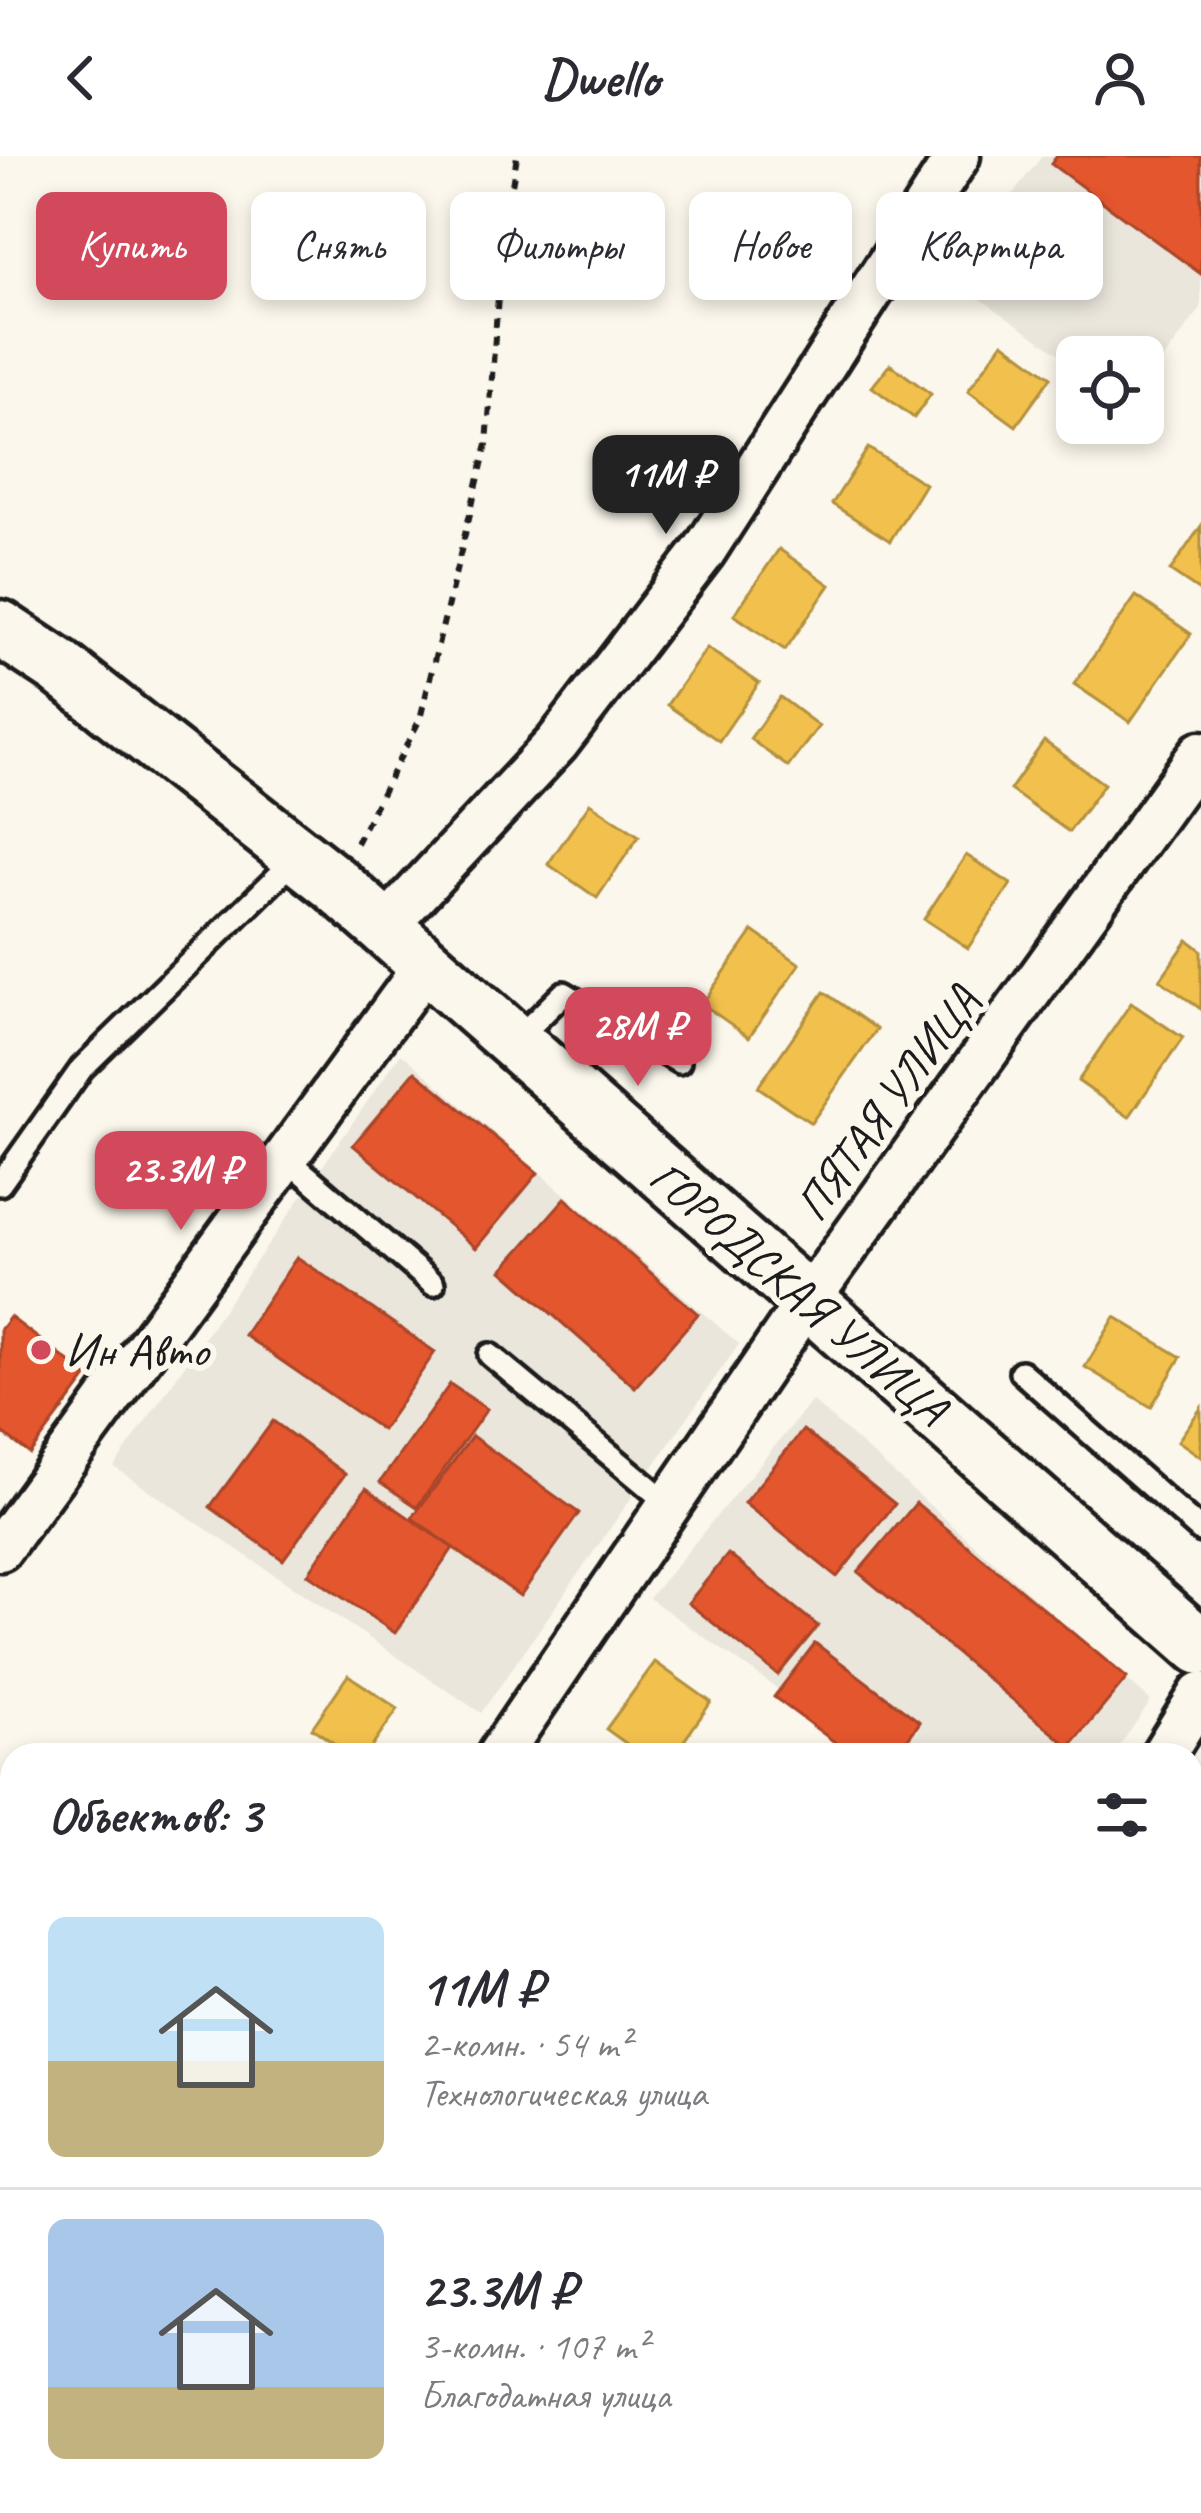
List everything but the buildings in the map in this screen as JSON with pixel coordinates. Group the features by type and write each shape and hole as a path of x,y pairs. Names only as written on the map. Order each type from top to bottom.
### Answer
{"street":[{"path":"385,927 557,743 704,550 958,156"},
{"name":"ГОРОДСКАЯ УЛИЦА","path":"0,628 59,667 318,870 1201,1647"},
{"name":"ПЯТАЯ УЛИЦА","path":"508,1743 809,1299 1201,753"},
{"path":"0,1550 427,964"},
{"path":"1170,1743 1201,1694"}],"lane":[{"path":"0,1184 82,1068 318,870"},
{"path":"515,1041 564,993 679,1062"},
{"path":"285,1157 433,1284"},
{"path":"490,1355 670,1504"},
{"path":"1022,1372 1201,1531"}],"path":[{"path":"318,870 420,719 488,444 502,243 517,156"}],"shaded area":[{"path":"1042,156 1201,156 1201,308 1164,359 1164,336 1056,336 1056,351 982,300 1103,300 1103,192 1014,192"},
{"path":"401,1053 739,1344 481,1713 114,1467"},
{"path":"812,1401 1151,1701 1121,1743 854,1743 649,1598"}],"place":[{"name":"Ин Авто","path":"41,1350"}]}
